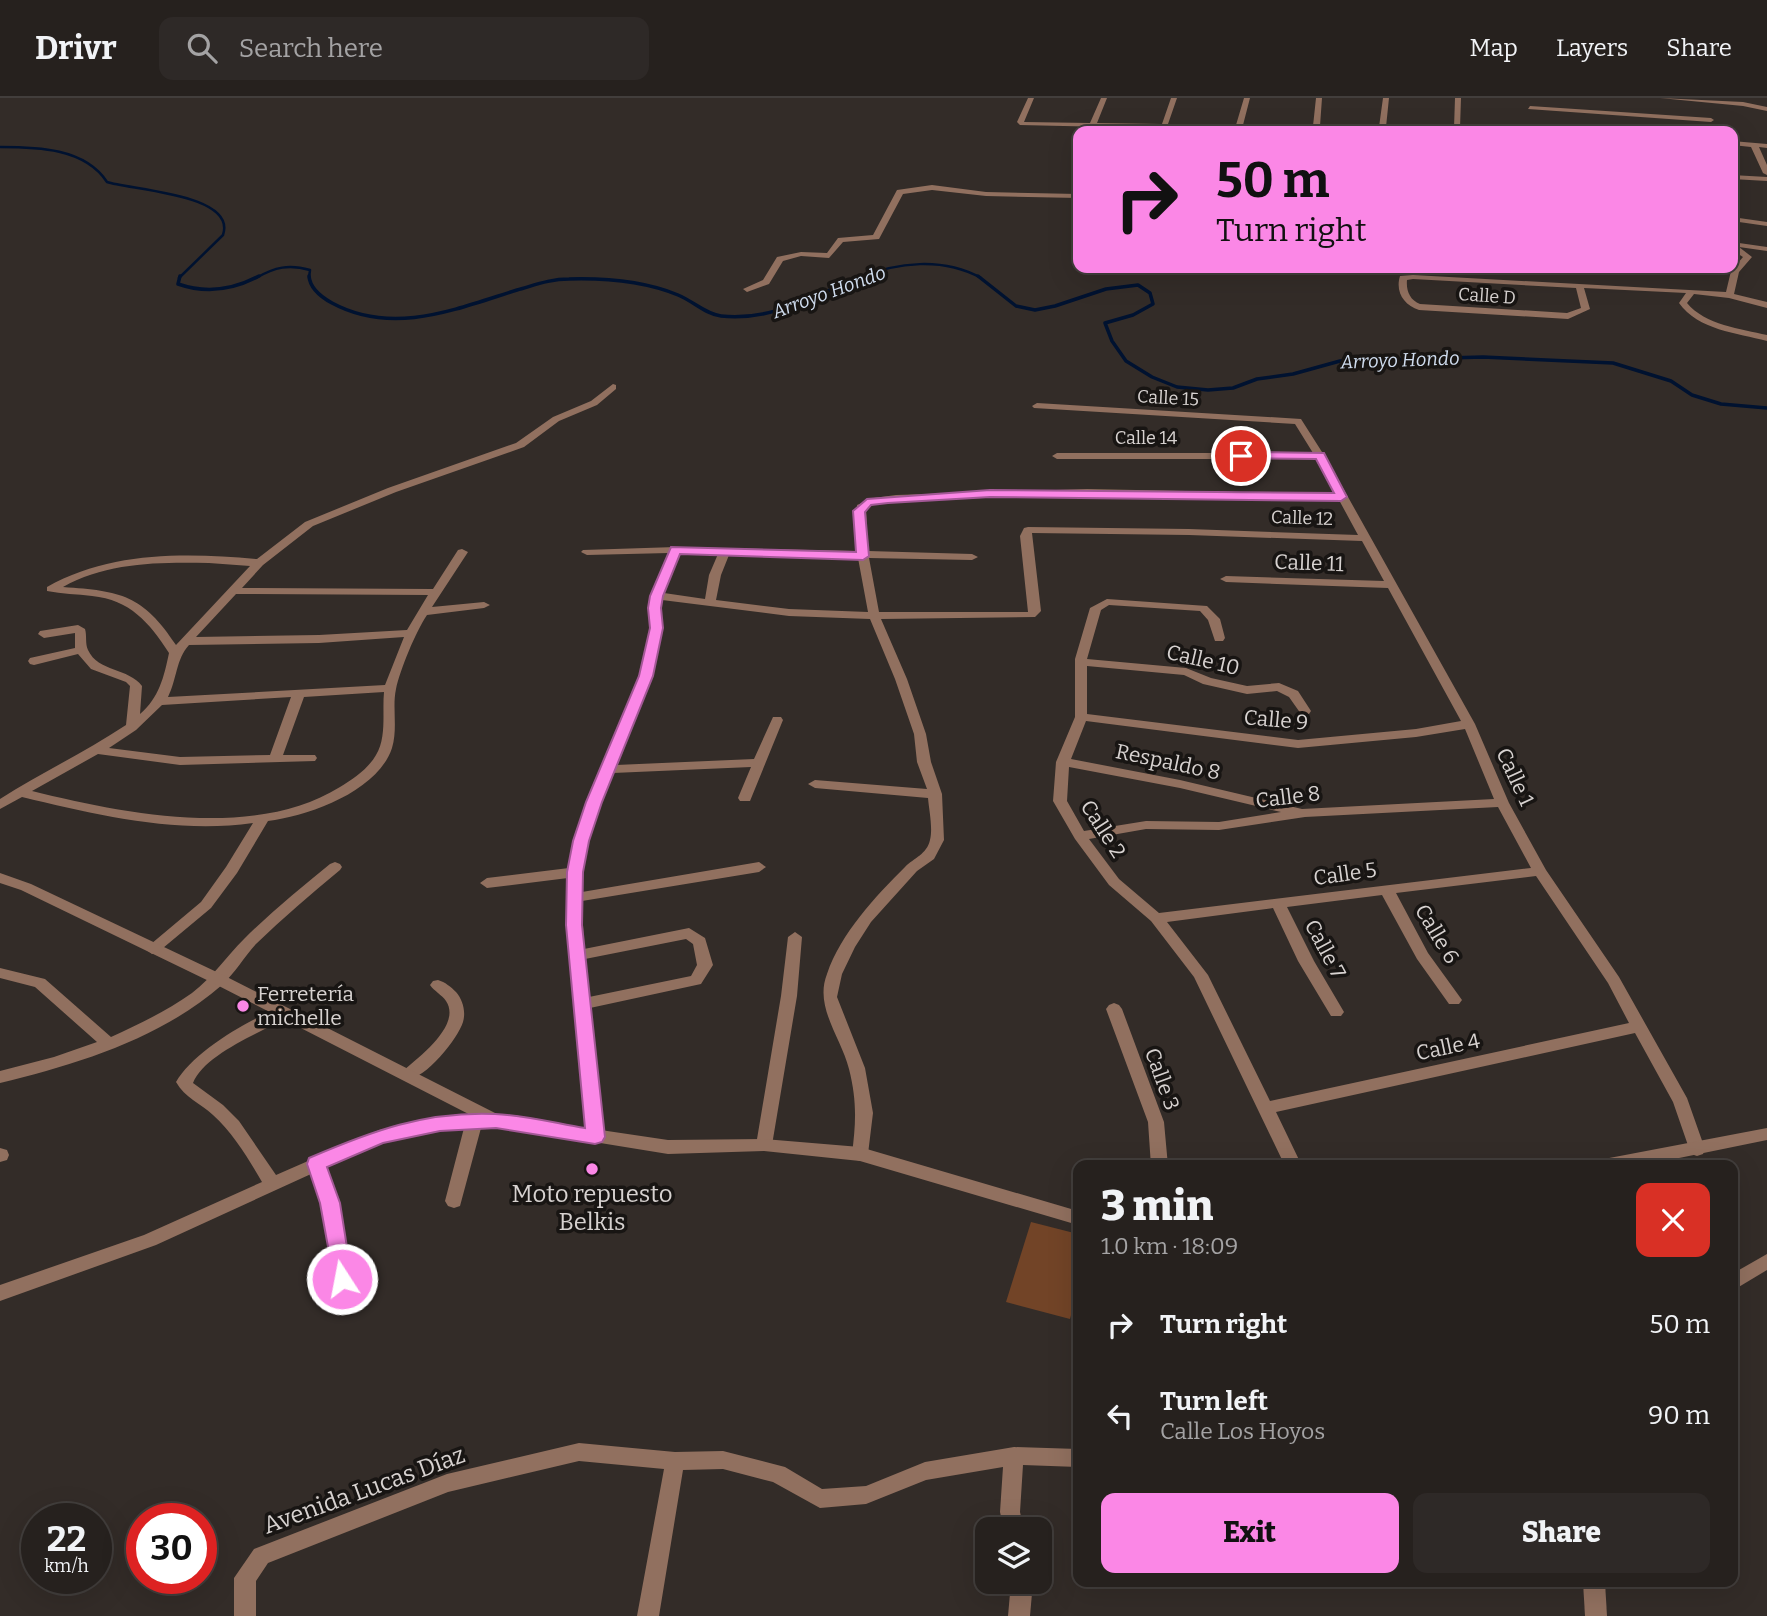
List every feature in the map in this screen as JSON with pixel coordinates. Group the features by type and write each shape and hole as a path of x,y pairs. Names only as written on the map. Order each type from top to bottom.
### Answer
{"street":[{"path":"1031,98 1020,122 1022,124 1092,126 1104,98"},
{"path":"1164,126 1174,98"},
{"path":"1240,126 1247,98"},
{"path":"1316,126 1319,98"},
{"path":"1382,126 1386,98"},
{"path":"1457,126 1458,98"},
{"path":"1529,98 1532,126"},
{"path":"1663,98 1708,100 1767,109"},
{"path":"1708,100 1710,126"},
{"path":"1530,108 1711,120"},
{"path":"1738,144 1767,146"},
{"path":"1754,145 1767,173"},
{"path":"1738,177 1767,179"},
{"path":"747,289 766,282 780,259 801,254 829,256 841,240 876,237 900,191 941,187 998,195 1073,196"},
{"path":"1738,220 1767,224"},
{"path":"1738,246 1767,248"},
{"path":"1738,250 1748,257 1738,268"},
{"path":"1729,295 1734,273"},
{"name":"Calle D","path":"1426,277 1579,285 1586,309 1568,316 1412,306 1401,284 1403,278 1426,277"},
{"path":"1579,285 1692,291 1729,295 1767,304"},
{"path":"1692,291 1683,303 1691,313 1713,323 1767,338"},
{"path":"0,805 132,727 160,701 171,677 176,653 259,563 309,524 392,490 520,445 556,419 594,403 613,387"},
{"name":"Calle 15","path":"1037,406 1298,421"},
{"name":"Calle 1","path":"1298,421 1469,724 1502,803 1541,871 1614,981 1681,1102 1697,1149"},
{"name":"Calle 14","path":"1057,456 1320,456"},
{"path":"860,1154 866,1113 857,1068 829,997 834,974 866,919 912,868 929,856 937,840 935,794 923,762 920,734 874,616 863,556 859,511 867,502 990,494 1341,497"},
{"name":"Calle 12","path":"874,616 1035,614 1025,536 1028,530 1175,531 1364,538"},
{"path":"587,552 676,550 972,557"},
{"path":"595,1137 577,955 575,872 581,841 607,769 646,676 657,628 654,608 676,550"},
{"path":"710,603 715,575 725,551"},
{"path":"18,792 100,811 162,819 223,822 264,817 318,804 340,794 369,771 386,747 390,688 410,633 463,552"},
{"path":"176,653 157,623 138,606 112,594 51,589 62,581 96,570 138,562 178,558 259,563"},
{"name":"Calle 11","path":"1226,579 1391,585"},
{"path":"233,591 436,592"},
{"path":"657,596 777,611 874,616"},
{"name":"Calle 2","path":"1219,638 1214,619 1203,608 1107,602 1096,608 1081,662 1080,717 1063,762 1060,801 1080,836 1114,882 1156,918 1200,975 1291,1160"},
{"path":"422,612 484,605"},
{"path":"44,634 78,629 81,631 81,650 95,666 130,679 136,687 132,727"},
{"path":"188,641 319,639 410,633"},
{"path":"34,661 81,650"},
{"name":"Calle 10","path":"1081,662 1186,672 1207,681 1247,691 1279,687 1294,694 1305,711"},
{"path":"160,701 390,688"},
{"path":"275,759 299,693"},
{"name":"Calle 9","path":"1080,717 1298,744 1416,733 1469,724"},
{"path":"745,798 777,720"},
{"path":"94,750 180,761 310,758"},
{"name":"Respaldo 8","path":"1063,762 1180,784 1306,813"},
{"path":"607,769 760,763"},
{"path":"815,784 935,794"},
{"name":"Calle 8","path":"1080,836 1146,825 1230,825 1306,813 1502,803"},
{"path":"152,949 205,905 232,870 264,817"},
{"path":"0,1077 68,1060 167,1016 218,979 261,931 335,867"},
{"path":"574,898 759,867"},
{"name":"Calle 5","path":"1156,918 1541,871"},
{"path":"487,883 575,872"},
{"path":"0,878 26,887 218,979 409,1074 496,1121"},
{"name":"Calle 6","path":"1386,889 1422,955 1454,1000"},
{"name":"Calle 7","path":"1279,905 1306,961 1336,1012"},
{"path":"577,955 689,933 699,942 705,965 696,980 583,1004"},
{"path":"764,1145 789,996 795,937"},
{"path":"0,973 15,974 40,983 109,1044"},
{"path":"409,1074 442,1046 454,1024 454,999 438,985"},
{"name":"Calle 3","path":"1114,1009 1156,1122 1159,1160"},
{"path":"272,1184 250,1147 216,1108 191,1094 184,1082 189,1072 208,1056 284,1013"},
{"name":"Calle 4","path":"1266,1108 1639,1026"},
{"path":"0,1293 150,1240 379,1136 440,1124 496,1121 668,1147 764,1145 860,1154 1073,1217"},
{"path":"454,1201 474,1122"},
{"path":"1625,1160 1697,1149 1767,1134"},
{"path":"316,1164 330,1203 342,1279"},
{"path":"1738,1280 1767,1261"},
{"name":"Avenida Lucas Díaz","path":"245,1616 245,1578 261,1556 447,1483 579,1452 675,1461 723,1460 778,1474 820,1499 866,1495 925,1471 1014,1456 1073,1458"},
{"path":"1011,1517 1014,1456"},
{"path":"648,1616 675,1461"},
{"path":"1594,1587 1596,1616"},
{"path":"1019,1616 1021,1594"}],"shaded area":[{"path":"1031,1222 1073,1233 1073,1308 1070,1319 1006,1302"}],"waterway":[{"name":"Arroyo Hondo","path":"0,147 44,149 73,156 98,171 107,182 179,196 199,202 214,211 223,221 223,235 180,277"},
{"name":"Arroyo Hondo","path":"859,278 888,268 920,264 951,267 980,277"},
{"name":"Arroyo Hondo","path":"256,278 269,271 289,267 310,270 309,277"},
{"name":"Arroyo Hondo","path":"180,277 178,284 210,290 239,285 259,276"},
{"name":"Arroyo Hondo","path":"859,278 863,276"},
{"name":"Arroyo Hondo","path":"309,277 317,292 332,303 355,313 378,318 425,316 562,279 624,281 652,286 678,295 715,315 740,317 776,311 859,278"},
{"name":"Arroyo Hondo","path":"980,277 1016,306 1035,310 1106,289 1138,285 1150,293 1153,304 1133,315 1105,323 1112,341 1126,361 1152,377 1177,387 1208,390 1233,388 1257,379 1293,374 1340,361 1483,357 1613,363 1671,381 1692,395 1721,404 1767,408"}],"place":[{"name":"Ferretería michelle","path":"243,1006"},
{"name":"Moto repuesto Belkis","path":"592,1169"}],"route":[{"path":"342,1279 330,1203 316,1164 379,1136 440,1124 496,1121 595,1137 574,925 575,872 581,841 594,802 646,676 657,628 654,608 676,550 863,556 859,511 867,502 888,499 990,494 1341,497 1320,456 1241,456"}]}
